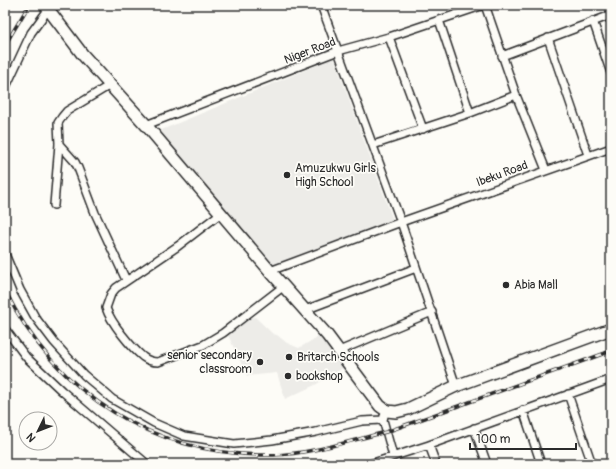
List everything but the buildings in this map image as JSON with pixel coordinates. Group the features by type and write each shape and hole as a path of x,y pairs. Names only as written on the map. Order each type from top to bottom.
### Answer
{"street":[{"path":"321,5 374,145 456,386"},
{"path":"484,5 516,96 546,170"},
{"name":"Niger Road","path":"146,126 338,51 389,37 484,5"},
{"path":"5,89 31,33 48,6 83,56 146,126 270,271 328,335 385,415 393,456"},
{"path":"502,56 611,15"},
{"path":"439,20 470,113"},
{"path":"593,21 611,74"},
{"path":"389,37 423,129"},
{"path":"548,38 588,155"},
{"path":"54,205 59,144 58,123 67,111 110,85"},
{"path":"374,145 516,96"},
{"path":"59,144 68,153 78,168 95,213 126,280"},
{"name":"Ibeku Road","path":"270,271 401,222 611,148"},
{"path":"221,213 178,246 116,288 111,294 106,308 114,325 143,357 154,362 158,362 203,345 223,333 284,286"},
{"path":"5,254 20,290 35,317 54,342 84,374 112,399 154,423 184,436 234,444 280,439 316,432 408,409 456,386 611,329"},
{"path":"305,310 416,268"},
{"path":"339,351 432,312"},
{"path":"5,329 26,357 62,391 147,464"},
{"path":"370,464 379,463 393,456 428,445 611,379"},
{"path":"568,394 592,464"},
{"path":"523,410 541,464"},
{"path":"474,428 487,464"},
{"path":"428,445 436,464"}],"shaded area":[{"name":"Amuzukwu Girls High School","path":"334,58 393,220 272,265 159,131"},
{"name":"Britarch Schools","path":"255,317 273,334 277,335 287,343 299,348 323,334 346,366 315,385 285,399 277,373 247,376 227,333 249,318"}],"railway":[{"path":"5,45 29,5"},
{"path":"5,290 26,327 52,360 81,389 114,413 150,431 189,445 230,453 273,455 287,454 330,446 386,432 611,351"}],"place":[{"name":"Amuzukwu Girls High School","path":"287,175"},
{"name":"Abia Mall","path":"506,285"},
{"name":"Britarch Schools","path":"289,357"},
{"name":"senior secondary classroom","path":"260,362"},
{"name":"bookshop","path":"288,376"}]}
